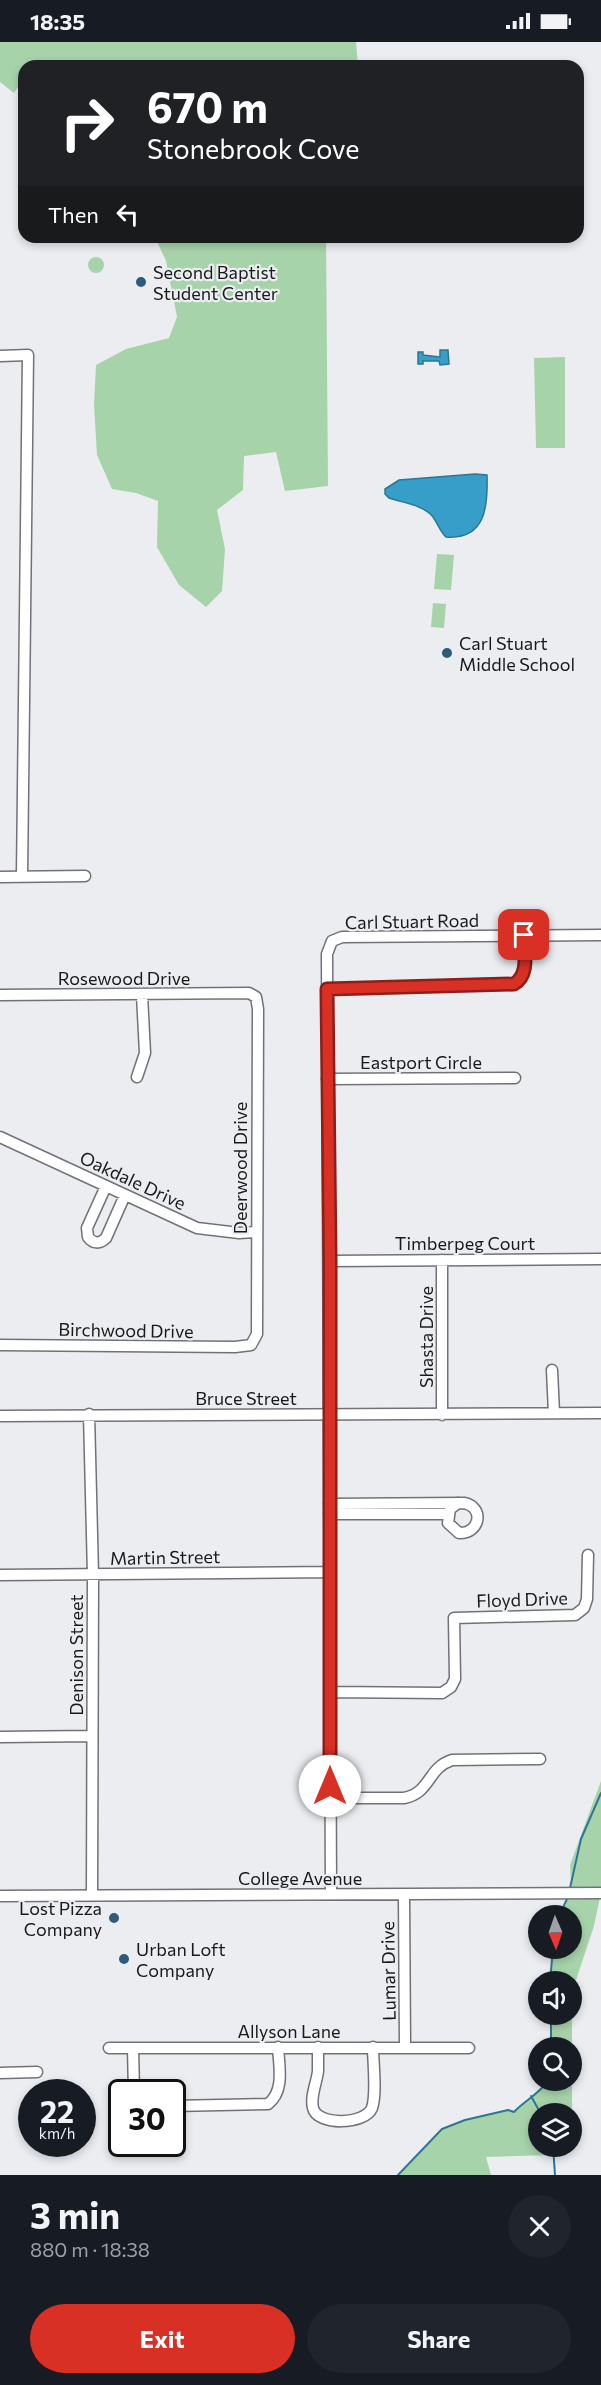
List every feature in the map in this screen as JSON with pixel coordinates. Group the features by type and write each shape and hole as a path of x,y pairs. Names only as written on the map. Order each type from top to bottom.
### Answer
{"street":[{"path":"0,356 28,355 22,876"},
{"path":"0,877 85,876"},
{"name":"Carl Stuart Road","path":"327,989 327,954 332,941 342,937 601,934"},
{"path":"331,1893 327,989 514,984 519,981 524,971 524,935"},
{"name":"Rosewood Drive","path":"0,995 249,993"},
{"name":"Deerwood Drive","path":"249,993 256,997 258,1009 257,1334 251,1345"},
{"path":"137,1077 145,1053 141,994"},
{"name":"Eastport Circle","path":"327,1079 515,1078"},
{"name":"Oakdale Drive","path":"0,1137 197,1228 239,1233 256,1232"},
{"path":"106,1186 87,1232 88,1237 94,1242 100,1242 106,1238 125,1195"},
{"name":"Timberpeg Court","path":"330,1261 601,1258"},
{"name":"Shasta Drive","path":"442,1260 442,1414"},
{"name":"Birchwood Drive","path":"0,1345 235,1347 251,1345"},
{"path":"552,1370 554,1413"},
{"name":"Bruce Street","path":"0,1416 601,1413"},
{"name":"Denison Street","path":"89,1414 93,1575 92,1895"},
{"path":"329,1509 458,1503 469,1504 476,1511 478,1521 473,1530 464,1533 454,1531 448,1523 448,1514 458,1503"},
{"path":"329,1509 448,1514"},
{"name":"Floyd Drive","path":"330,1692 442,1693 451,1687 455,1679 454,1618 575,1615 584,1608 587,1599 588,1555"},
{"name":"Martin Street","path":"0,1575 330,1572"},
{"path":"0,1737 92,1736"},
{"path":"330,1798 415,1796 424,1789 441,1763 452,1760 540,1759"},
{"name":"College Avenue","path":"0,1896 601,1893"},
{"name":"Lumar Drive","path":"404,1895 405,2047"},
{"path":"186,2106 268,2104 276,2098 279,2090 278,2047"},
{"name":"Lumar Drive","path":"318,2047 313,2104 315,2113 322,2119 354,2120 364,2117 372,2106 373,2047"},
{"name":"Allyson Lane","path":"109,2048 469,2048"},
{"path":"133,2048 134,2079"},
{"path":"0,2073 37,2072"}],"green space":[{"path":"0,42 356,42 358,60 18,60 18,87 14,93 0,82"},
{"path":"158,243 326,243 328,486 285,491 276,452 244,456 243,490 217,510 225,549 222,591 206,607 179,585 157,547 158,501 136,493 112,489 97,455 94,405 96,365 126,349 169,338 177,317 166,261"},
{"path":"96,257 102,259 104,265 102,271 96,273 90,271 88,265 90,259"},
{"path":"565,357 565,448 536,448 534,358"},
{"path":"437,554 454,555 451,590 434,589"},
{"path":"433,603 446,604 444,628 431,627"},
{"path":"601,1781 601,1892 594,1926 579,1971 551,1971 552,1959 582,1959 582,1905 566,1905 571,1883 570,1865"},
{"path":"551,2025 572,2025 572,2037 551,2037"},
{"path":"539,2091 572,2091 572,2103 528,2103 528,2156 486,2157 491,2175 398,2175 442,2129 465,2120 508,2110 514,2111"}],"water":[{"path":"440,350 448,350 449,364 440,365 439,361 423,361 423,364 418,364 418,352 423,352 423,355 440,357"},
{"path":"487,475 485,509 477,527 459,536 446,537 429,513 419,507 389,498 385,494 385,489 399,480"}],"waterway":[{"path":"570,1888 581,1839 601,1793"},
{"path":"564,1905 568,1897"},
{"path":"551,1971 552,1959"},
{"path":"551,2025 551,2037"},
{"path":"398,2175 442,2129 465,2120 508,2110 514,2112 539,2091"},
{"path":"531,2096 535,2103"},
{"path":"554,2157 555,2175"}],"place":[{"name":"Second Baptist Student Center","path":"141,282"},
{"name":"Carl Stuart Middle School","path":"447,653"},
{"name":"Lost Pizza Company","path":"114,1918"},
{"name":"Urban Loft Company","path":"124,1959"}],"route":[{"path":"330,1786 330,1261 327,989 514,984 519,981 524,971 524,935"}]}
